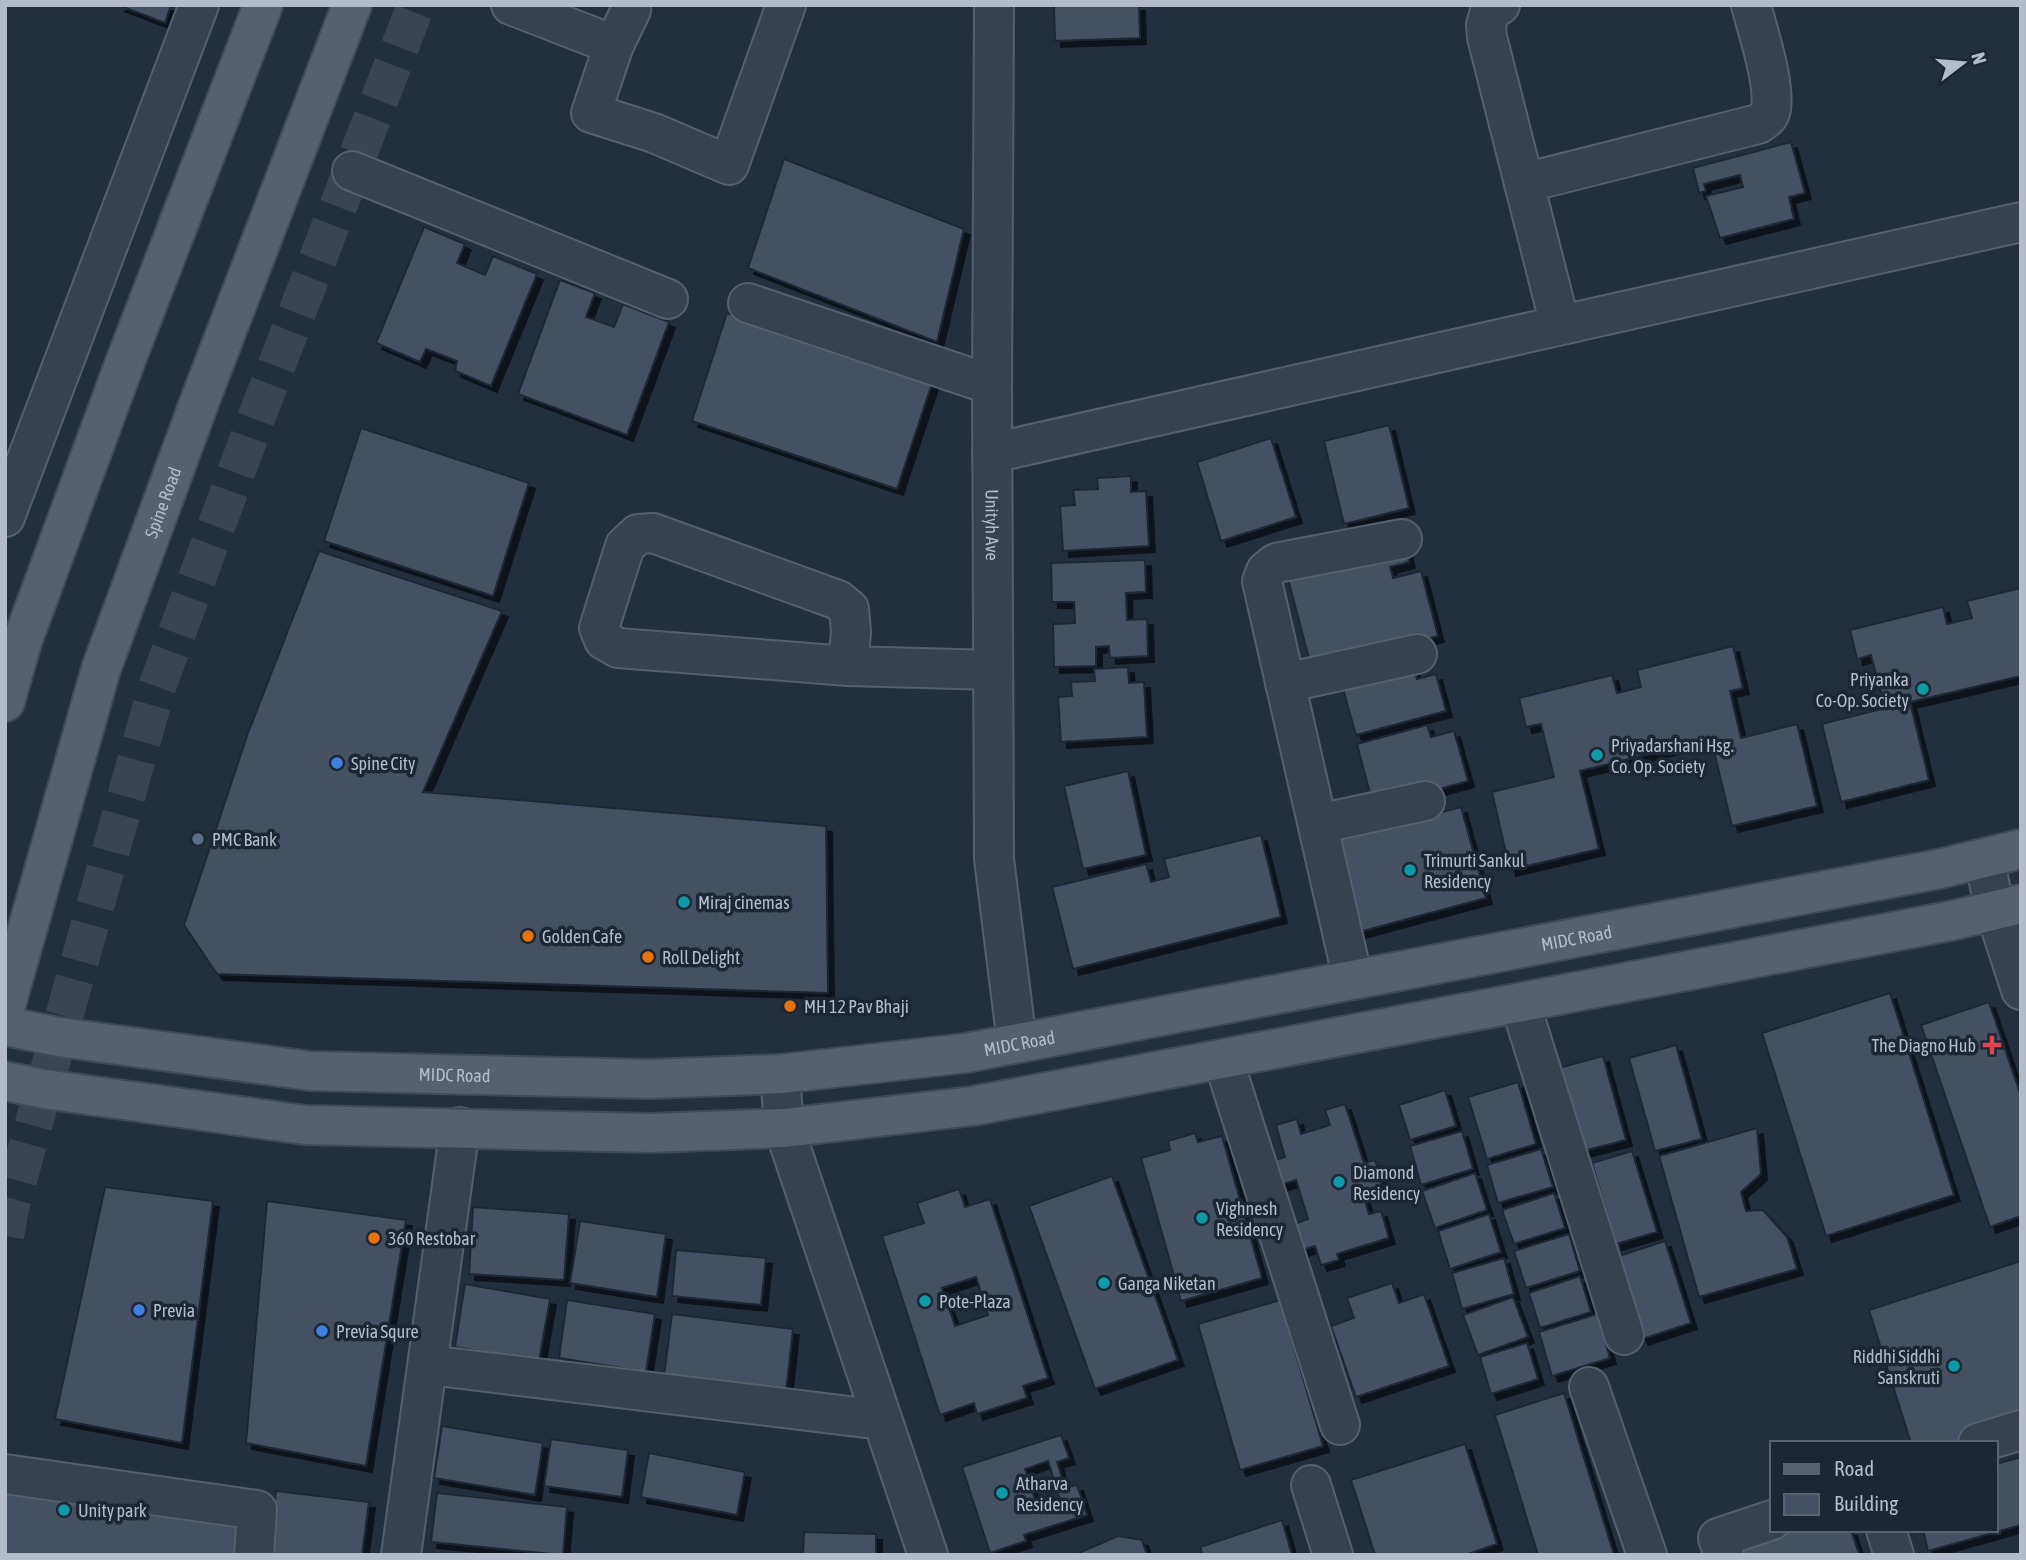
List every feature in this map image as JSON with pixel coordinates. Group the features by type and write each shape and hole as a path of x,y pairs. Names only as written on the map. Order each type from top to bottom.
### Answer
{"main road":[{"path":"5,702 22,642 263,5"},
{"name":"Spine Road","path":"5,1008 101,669 202,395 352,5"},
{"name":"MIDC Road","path":"5,1026 59,1037 310,1071 650,1079 780,1074 966,1054 1939,869 2021,849"},
{"path":"5,1081 44,1089 305,1125 651,1133 784,1128 973,1106 1937,924 2008,907"}],"street":[{"path":"5,517 199,5"},
{"path":"511,5 614,46"},
{"path":"628,7 591,113 654,133 729,165 786,5"},
{"name":"Unityh Ave","path":"994,5 994,859 1017,1043"},
{"path":"1500,5 1489,11 1487,37 1560,326"},
{"path":"1524,183 1758,124 1767,118 1772,111 1770,87 1751,5"},
{"path":"352,171 668,299"},
{"path":"992,453 2021,222"},
{"path":"748,303 992,384"},
{"path":"848,666 851,632 849,609 838,600 653,533 638,534 625,546 599,628 604,640 618,648 848,666 993,670"},
{"path":"1353,979 1262,581 1266,571 1276,563 1402,539"},
{"path":"1285,683 1417,654"},
{"path":"1318,824 1425,801"},
{"path":"1984,858 2008,907 2021,990"},
{"path":"1520,1003 1624,1335"},
{"path":"1223,1059 1340,1425"},
{"path":"780,1074 784,1128 928,1555"},
{"path":"401,1555 460,1127"},
{"path":"429,1365 882,1420"},
{"path":"1589,1387 1647,1555"},
{"path":"1985,1441 2021,1430"},
{"path":"5,1474 257,1510 254,1555"},
{"path":"1311,1485 1333,1555"},
{"path":"1724,1555 1718,1538 1770,1521"},
{"path":"1887,1532 1894,1555"}],"building":[{"path":"118,5 171,5 165,23"},
{"path":"1054,5 1139,5 1140,38 1055,41"},
{"path":"1791,142 1805,193 1789,197 1794,219 1720,238 1706,196 1743,187 1740,175 1704,184 1706,191 1699,193 1693,168"},
{"path":"784,159 964,229 937,342 748,268"},
{"path":"424,227 465,244 457,263 485,275 493,256 537,274 491,386 455,371 457,361 426,349 420,362 376,343"},
{"path":"560,280 595,293 586,317 614,327 623,304 669,322 627,435 518,394"},
{"path":"727,313 933,380 897,489 692,421"},
{"path":"1389,425 1409,508 1344,524 1324,441"},
{"path":"361,428 529,483 493,596 324,541"},
{"path":"1271,438 1296,517 1221,541 1197,462"},
{"path":"1131,476 1131,492 1146,491 1149,546 1063,551 1060,506 1075,505 1073,490 1098,489 1097,478"},
{"path":"1406,548 1409,562 1390,567 1393,578 1421,571 1438,636 1312,670 1288,579"},
{"name":"Spine City","path":"319,551 502,611 423,792 826,826 828,993 217,974 184,925 248,733"},
{"path":"1145,560 1146,592 1126,593 1127,620 1147,619 1148,656 1110,658 1109,646 1096,647 1096,666 1054,667 1053,624 1075,623 1074,602 1052,602 1051,563"},
{"name":"Priyanka Co-Op. Society","path":"2021,588 2021,676 1910,702 1929,780 1841,802 1822,724 1885,708 1871,655 1857,659 1850,630 1943,607 1947,624 1972,618 1967,601"},
{"name":"Priyadarshani Hsg. Co. Op. Society","path":"1733,646 1743,688 1730,691 1741,738 1797,724 1817,806 1732,826 1711,739 1580,771 1599,849 1510,870 1492,792 1554,777 1541,724 1526,727 1519,698 1612,675 1617,693 1641,687 1637,670"},
{"path":"1128,667 1129,683 1144,682 1147,737 1061,742 1058,697 1072,696 1071,682 1095,681 1094,669"},
{"path":"1414,670 1417,679 1436,674 1446,711 1356,735 1343,689"},
{"path":"1427,725 1431,737 1454,731 1468,781 1400,800 1371,797 1357,744"},
{"path":"1128,771 1146,855 1083,869 1064,786"},
{"name":"Trimurti Sankul Residency","path":"1461,807 1486,898 1359,932 1335,841"},
{"path":"1261,835 1281,917 1073,969 1052,887 1146,864 1151,882 1169,877 1164,859"},
{"path":"1890,993 1954,1195 1826,1236 1762,1033"},
{"path":"1989,1002 2021,1096 2021,1216 1990,1227 1921,1025"},
{"path":"1676,1045 1702,1139 1655,1151 1629,1058"},
{"path":"1603,1056 1626,1140 1583,1151 1559,1068"},
{"path":"1518,1082 1536,1144 1487,1159 1468,1097"},
{"path":"1445,1090 1456,1126 1410,1140 1399,1105"},
{"name":"Diamond Residency","path":"1345,1104 1364,1163 1375,1160 1382,1185 1362,1192 1369,1214 1381,1211 1389,1238 1337,1254 1339,1260 1321,1265 1315,1246 1296,1252 1288,1226 1308,1219 1296,1180 1280,1185 1272,1161 1285,1157 1276,1125 1297,1119 1301,1134 1330,1125 1325,1110"},
{"path":"1757,1128 1761,1174 1741,1192 1746,1211 1763,1210 1787,1237 1797,1269 1699,1297 1659,1156"},
{"path":"1462,1131 1473,1169 1421,1185 1410,1146"},
{"name":"Vighnesh Residency","path":"1195,1133 1198,1142 1222,1136 1262,1278 1181,1301 1141,1158 1170,1150 1168,1141"},
{"path":"1541,1149 1553,1187 1498,1203 1487,1165"},
{"path":"1632,1151 1657,1232 1616,1244 1592,1163"},
{"path":"1475,1173 1487,1210 1435,1228 1422,1191"},
{"name":"Ganga Niketan","path":"1112,1176 1178,1360 1095,1389 1029,1206"},
{"name":"Previa","path":"105,1187 213,1201 182,1443 55,1419"},
{"name":"Pote-Plaza","path":"959,1189 965,1207 990,1199 1048,1378 1023,1386 1027,1398 977,1414 974,1403 940,1415 882,1236 924,1223 917,1203","holes":["976,1277 988,1315 955,1326 942,1288"]},
{"path":"1554,1193 1565,1228 1514,1244 1502,1210"},
{"name":"Previa Squre","path":"267,1201 406,1220 366,1466 246,1443"},
{"path":"473,1207 569,1214 564,1280 469,1274"},
{"path":"1489,1214 1501,1252 1450,1269 1438,1231"},
{"path":"580,1221 666,1234 657,1297 570,1283"},
{"path":"1569,1234 1580,1271 1526,1288 1514,1251"},
{"path":"1665,1241 1691,1323 1642,1339 1616,1257"},
{"path":"676,1250 766,1258 761,1305 672,1296"},
{"path":"1504,1258 1514,1294 1462,1309 1452,1273"},
{"name":"Riddhi Siddhi Sanskruti","path":"2021,1261 2021,1423 1964,1441 1910,1441 1869,1310"},
{"path":"1580,1276 1591,1312 1540,1328 1529,1293"},
{"path":"1392,1283 1399,1303 1424,1294 1449,1366 1356,1397 1331,1326 1354,1318 1347,1298"},
{"path":"465,1284 550,1299 539,1361 455,1347"},
{"path":"1513,1297 1528,1337 1478,1355 1463,1315"},
{"path":"567,1300 655,1314 646,1372 559,1358"},
{"path":"1280,1300 1323,1446 1240,1470 1198,1324"},
{"path":"672,1314 793,1329 786,1391 664,1376"},
{"path":"1597,1314 1610,1358 1552,1376 1539,1332"},
{"path":"1527,1343 1538,1379 1491,1394 1480,1357"},
{"path":"1564,1393 1614,1555 1538,1555 1495,1415"},
{"path":"442,1426 543,1443 535,1495 434,1478"},
{"name":"Atharva Residency","path":"1061,1435 1069,1458 1057,1462 1065,1488 1077,1485 1087,1515 1024,1535 1026,1541 990,1553 962,1467","holes":["1048,1461 1060,1499 1037,1506 1025,1469"]},
{"path":"551,1439 628,1450 622,1497 544,1486"},
{"path":"1465,1444 1497,1544 1465,1555 1375,1555 1351,1480"},
{"path":"649,1453 745,1472 737,1515 641,1497"},
{"path":"2021,1457 2021,1525 1998,1531 1998,1463"},
{"name":"Unity park","path":"5,1491 241,1528 237,1555 5,1555"},
{"path":"276,1491 369,1502 362,1555 269,1555"},
{"path":"437,1493 567,1507 563,1555 431,1542"},
{"path":"1282,1520 1292,1555 1203,1555 1200,1547"},
{"path":"804,1532 876,1534 876,1555 803,1555"},
{"path":"1777,1532 1852,1532 1859,1554 1727,1555"},
{"path":"1923,1532 1996,1532 1928,1551"},
{"path":"1118,1536 1142,1540 1147,1555 1074,1555"}],"tunnel":[{"path":"5,1236 10,1208 157,687 257,416 416,5"}],"place":[{"name":"Priyanka Co-Op. Society","path":"1923,689"},
{"name":"Priyadarshani Hsg. Co. Op. Society","path":"1597,755"},
{"name":"Spine City","path":"337,763"},
{"name":"PMC Bank","path":"198,839"},
{"name":"Trimurti Sankul Residency","path":"1410,870"},
{"name":"Miraj cinemas","path":"684,902"},
{"name":"Golden Cafe","path":"528,936"},
{"name":"Roll Delight","path":"648,957"},
{"name":"MH 12 Pav Bhaji","path":"790,1006"},
{"name":"The Diagno Hub","path":"1992,1045"},
{"name":"Diamond Residency","path":"1339,1182"},
{"name":"Vighnesh Residency","path":"1202,1218"},
{"name":"360 Restobar","path":"374,1238"},
{"name":"Ganga Niketan","path":"1104,1283"},
{"name":"Pote-Plaza","path":"925,1301"},
{"name":"Previa","path":"139,1310"},
{"name":"Previa Squre","path":"322,1331"},
{"name":"Riddhi Siddhi Sanskruti","path":"1954,1366"},
{"name":"Atharva Residency","path":"1002,1493"},
{"name":"Unity park","path":"64,1510"}]}
